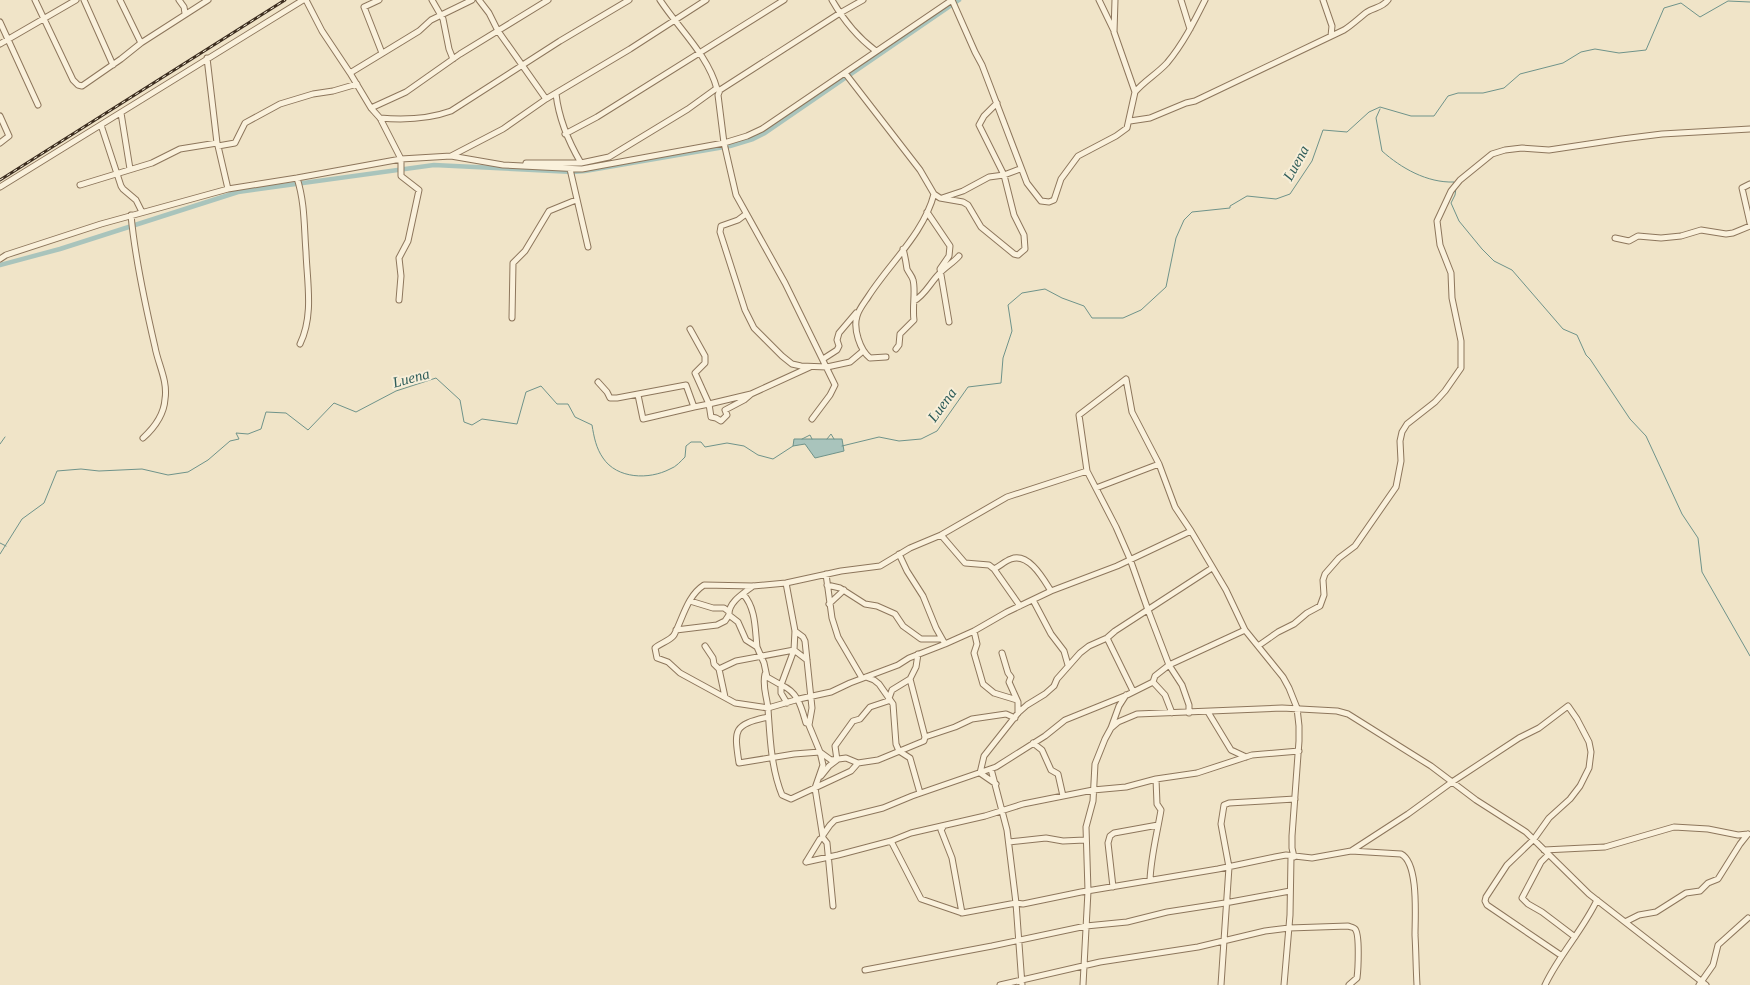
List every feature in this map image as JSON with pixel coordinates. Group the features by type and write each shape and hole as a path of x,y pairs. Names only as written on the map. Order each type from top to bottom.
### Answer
{"street":[{"path":"35,0 73,80 82,86 141,43 208,0"},
{"path":"0,44 76,0"},
{"path":"84,0 113,65"},
{"path":"120,0 141,43"},
{"path":"179,0 184,7 185,14"},
{"path":"0,187 304,0 371,108 380,118 401,159 401,176 417,188 419,192 408,241 399,258 401,276 400,300"},
{"path":"379,0 364,8 382,53"},
{"path":"432,0 441,14 453,59"},
{"path":"350,73 419,31 441,14 472,0"},
{"path":"479,0 546,100"},
{"path":"371,108 406,92 453,59 548,0"},
{"path":"380,118 407,119 433,116 451,111 629,0"},
{"path":"660,0 700,54 712,74 718,90 724,143 734,189 781,275 835,385 830,395 812,418"},
{"path":"451,156 503,129 706,0"},
{"path":"565,134 597,117 700,54 784,0"},
{"path":"832,0 856,34 876,51"},
{"path":"0,259 6,255 59,237 228,189 401,159 451,156 503,164 570,169 582,166 614,154 863,0"},
{"path":"503,164 515,162 582,166 724,143 747,136 762,129 952,0 982,65 1020,170 1038,199 1049,202 1054,200 1061,179 1078,156 1125,130 1130,121 1135,92 1114,32 1100,0"},
{"path":"1114,32 1115,0"},
{"path":"1181,0 1190,29"},
{"path":"1135,92 1167,63 1180,46 1205,0"},
{"path":"1323,0 1332,26 1331,36"},
{"path":"1130,121 1150,118 1186,102 1195,101 1354,24 1368,12 1382,6 1388,0"},
{"path":"0,22 38,105"},
{"path":"207,58 218,145 228,189"},
{"path":"845,73 920,170 934,194 940,198 964,202 992,237 1018,255 1025,249 1024,235 1014,215 1004,175 979,125 984,116 997,103"},
{"path":"80,185 152,163 180,149 236,143 245,123 280,104 308,95 334,91 357,84"},
{"path":"556,94 558,110 565,134 582,166"},
{"path":"121,112 130,169"},
{"path":"0,116 9,136 0,143"},
{"path":"101,125 123,189 134,198 142,212"},
{"path":"1258,646 1320,606 1324,595 1323,580 1325,574 1339,558 1355,546 1396,487 1401,461 1400,441 1402,432 1407,424 1435,402 1461,368 1461,341 1452,298 1451,273 1440,244 1437,221 1451,191 1460,180 1492,154 1506,150 1522,148 1549,150 1662,134 1750,129"},
{"path":"570,169 588,247"},
{"path":"931,204 940,198 963,191 989,177 1020,170"},
{"path":"297,178 302,194 306,228 309,297 306,328 300,344"},
{"path":"1615,238 1629,241 1638,236 1671,237 1701,230 1733,233 1750,225 1742,188 1750,184"},
{"path":"823,360 837,350 839,346 837,340 839,333 858,311 903,249 927,212 934,194"},
{"path":"512,318 513,263 526,250 548,211 576,200"},
{"path":"927,212 950,246 949,256 940,269 949,322"},
{"path":"746,214 738,220 721,226 720,232 745,310 754,328 782,356 792,364 801,366 827,367 850,362 863,351"},
{"path":"131,215 132,232 152,333 166,389 165,404 160,416 153,428 143,438"},
{"path":"896,349 899,346 900,334 914,320 912,311 914,280 908,269 903,249"},
{"path":"914,301 920,297 940,272 950,266 959,256"},
{"path":"858,311 855,325 863,351 870,358 886,357"},
{"path":"690,329 705,356 705,363 695,373 709,404 711,417 721,421 726,415 725,410 752,394 812,366"},
{"path":"1189,713 1189,705 1182,685 1170,665 1130,560 1116,527 1087,471 1079,415 1126,379 1132,412 1159,464 1175,507 1226,590 1245,630 1287,683 1296,708 1299,726 1298,751 1290,856 1289,928 1284,985"},
{"path":"598,382 610,398 638,395 686,385 694,407"},
{"path":"638,395 643,419 752,394"},
{"path":"1096,488 1159,464"},
{"path":"1087,471 1007,497 941,535 899,554 880,566 841,570 786,583 753,586 704,585 690,601 672,637 655,648 657,658 668,662 680,673 739,704 768,708 831,692 864,677 892,668 943,641 974,631 1033,600 1130,560 1191,531"},
{"path":"941,535 965,563 989,565 994,569 1020,606"},
{"path":"899,554 923,596 943,641"},
{"path":"994,569 1011,558 1020,558 1039,571 1051,592"},
{"path":"980,773 984,756 1017,715 1027,705 1054,686 1068,665 1089,646 1107,638 1114,631 1212,568"},
{"path":"826,574 829,604 838,637 864,677 876,682 894,706 895,739 899,751 910,758 920,794"},
{"path":"786,583 795,631 794,650 781,685 781,690 787,703"},
{"path":"827,585 844,590 865,604 880,607 896,614 903,626 921,639 943,641"},
{"path":"676,630 717,625 725,621 732,604 753,586"},
{"path":"829,604 844,590"},
{"path":"743,594 754,615 757,647 765,674 764,686 773,758 780,790 786,798 794,799 851,771 858,763"},
{"path":"1033,600 1051,634 1064,651 1068,665"},
{"path":"690,601 713,608 724,608 738,622 746,640 757,647"},
{"path":"1245,630 1170,665 1155,676 1153,682 1127,695 1066,720 1033,744 991,769 880,809 835,820 819,840 806,862 891,841 911,832 943,827 1062,796 1093,790 1126,788 1156,779 1190,774 1246,757 1298,751"},
{"path":"795,631 805,638 812,711 809,725"},
{"path":"974,631 977,644 974,653 983,684 996,694 1027,705"},
{"path":"1107,638 1133,691"},
{"path":"705,646 713,658 714,664 719,669 725,697"},
{"path":"719,669 730,663 794,650 807,660"},
{"path":"1002,653 1011,677 1009,682 1017,701 1017,715"},
{"path":"837,760 835,746 852,722 860,719 870,707 886,702 892,690 910,679 918,663 918,654"},
{"path":"765,674 770,679 787,688 799,699 806,723 809,725 820,752 823,767 820,778"},
{"path":"768,717 750,721 741,726 736,736 739,763 794,754 820,752 831,760 846,758 858,763 875,761 923,742 925,736 910,679"},
{"path":"1153,682 1165,696 1172,713"},
{"path":"1112,728 1119,706 1127,695"},
{"path":"1189,705 1197,712"},
{"path":"1351,851 1519,738 1539,728 1566,706 1569,707 1589,742 1591,752 1589,768 1580,786 1570,799 1544,823 1534,839 1507,865 1485,901 1562,956"},
{"path":"1083,985 1088,891 1085,840 1087,818 1093,801 1095,764 1104,739 1112,728 1118,722 1137,714 1296,708 1337,711 1348,714 1431,766 1534,839 1578,884 1702,984 1713,965 1718,945 1748,918"},
{"path":"1208,712 1231,750 1246,757"},
{"path":"925,736 954,727 972,718 1006,714 1017,715"},
{"path":"1033,744 1042,750 1051,770 1058,774 1062,796"},
{"path":"1228,763 1231,750"},
{"path":"832,906 827,843 823,837 815,788 829,766 837,760"},
{"path":"991,769 1003,810 1009,842 1022,982"},
{"path":"980,773 996,784"},
{"path":"1150,880 1153,846 1157,839 1161,810 1157,804 1156,779"},
{"path":"1221,985 1229,867 1221,824 1224,805 1229,803 1295,799"},
{"path":"1113,887 1108,843 1110,836 1114,833 1158,825"},
{"path":"1544,850 1605,847 1674,826 1708,829 1738,835 1748,834 1718,879 1708,883 1700,891 1686,893 1658,911 1639,915 1625,922"},
{"path":"943,827 941,830 952,858 962,913"},
{"path":"1009,842 1046,838 1063,841 1085,840"},
{"path":"891,841 921,899 962,913 1016,902 1023,904 1290,856 1312,858 1351,851 1401,854 1408,861 1414,890 1417,985"},
{"path":"1554,860 1555,849"},
{"path":"1548,855 1541,862 1522,898 1575,937"},
{"path":"864,970 1086,926 1127,922 1167,912 1225,904 1290,891"},
{"path":"1546,985 1562,956 1588,918 1597,900"},
{"path":"1000,985 1022,982 1114,959 1198,947 1265,931 1289,928 1348,926 1357,931 1358,974 1357,978 1349,985"}],"water":[{"path":"794,439 842,439 844,451 815,458 805,444 793,446"}],"waterway":[{"path":"0,265 60,249 238,192 434,165 585,171 730,146 765,133 959,0"},
{"name":"Luena","path":"842,446 879,437 899,441 921,439 937,431 968,387 1001,383 1003,358 1012,331 1008,305 1022,293 1045,289 1084,306 1092,318 1123,318 1141,310 1166,287 1176,238 1184,220 1192,212 1230,208 1230,206 1247,196 1276,199 1290,194 1312,161 1323,130 1347,132 1369,112 1380,107 1411,116 1434,116 1448,96 1458,93 1483,93 1504,88 1520,74 1563,63 1581,52 1595,49 1619,53 1646,50 1664,8 1681,3 1700,17 1728,1 1750,2"},
{"path":"1380,109 1376,118 1382,151 1406,169 1424,177 1444,182 1454,182 1454,184"},
{"path":"1456,188 1451,203 1459,221 1494,261 1512,270 1563,329 1577,335 1586,355 1630,419 1646,436 1682,514 1698,538 1702,572 1750,656"},
{"name":"Luena","path":"0,554 22,519 44,503 57,471 142,469 168,475 188,472 208,460 230,441 239,439 236,433 248,434 261,429 266,412 286,413 308,430 334,403 356,412 396,391 436,378 460,400 464,422 472,425 482,419 517,424 526,392 541,386 557,404 568,404 575,417 592,425 599,450 609,465 625,474 634,476 662,473 674,467 685,457 686,446 691,442 701,442 705,447 727,443 744,446 758,455 773,459 793,446"},
{"name":"Luena","path":"827,439 831,434 834,439"},
{"name":"Luena","path":"802,439 810,435 812,439"},
{"path":"0,444 5,437"},
{"name":"Luena","path":"0,543 6,546"}],"railway":[{"path":"0,180 285,0"}]}
